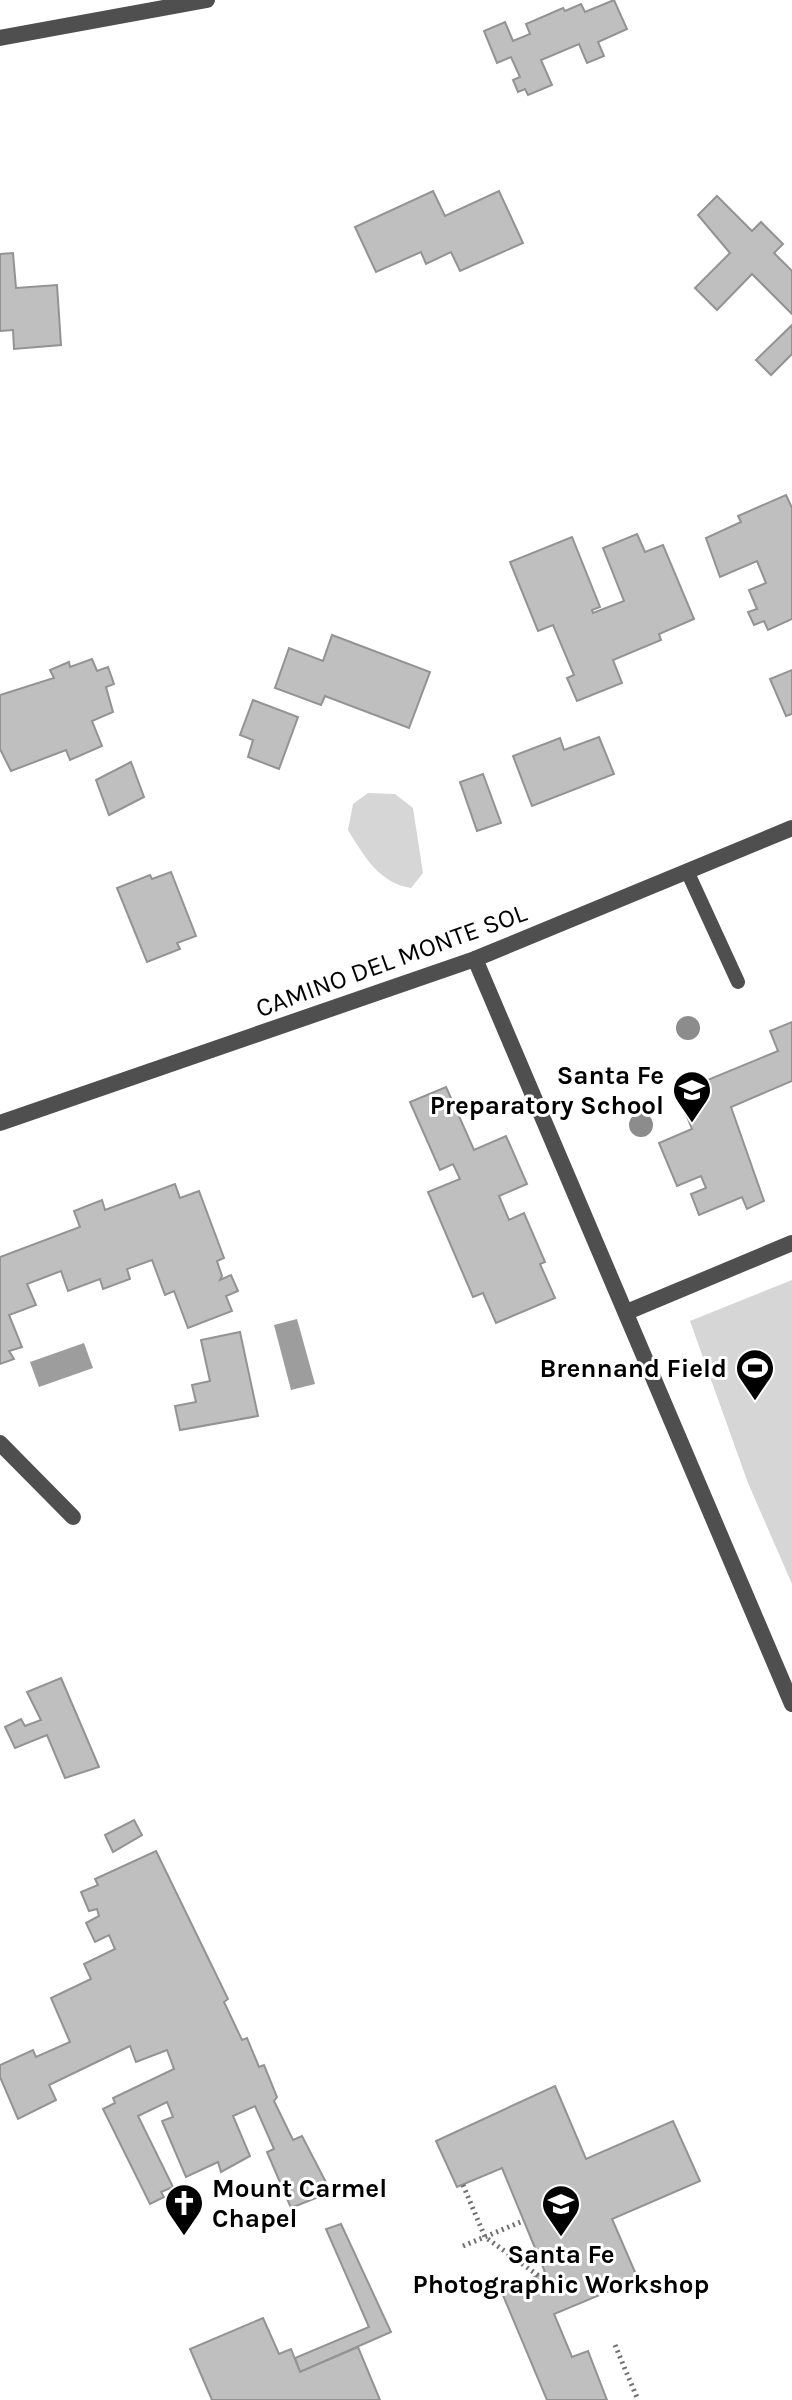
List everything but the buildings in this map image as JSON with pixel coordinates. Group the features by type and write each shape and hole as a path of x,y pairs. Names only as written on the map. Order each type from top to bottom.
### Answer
{"street":[{"path":"0,38 207,0"},
{"name":"CAMINO DEL MONTE SOL","path":"0,1123 475,959 792,828"},
{"path":"475,959 792,1704"},
{"path":"627,1312 792,1243"},
{"path":"0,1443 73,1517"}],"lane":[{"path":"687,871 738,982"}],"path":[{"path":"463,2185 485,2237 539,2276"},
{"path":"463,2246 523,2221"},
{"path":"615,2345 638,2400"}],"shaded area":[{"path":"368,793 395,794 413,808 423,873 411,888 381,874 348,830 353,804"},
{"name":"Brennand Field","path":"792,1280 792,1584 748,1483 690,1321"},
{"path":"297,1319 315,1384 291,1390 274,1325"},
{"path":"84,1343 93,1368 39,1387 30,1362"}],"place":[{"name":"Santa Fe Preparatory School","path":"692,1124"},
{"name":"Brennand Field","path":"755,1402"},
{"name":"Mount Carmel Chapel","path":"184,2237"},
{"name":"Santa Fe Photographic Workshop","path":"561,2238"}]}
